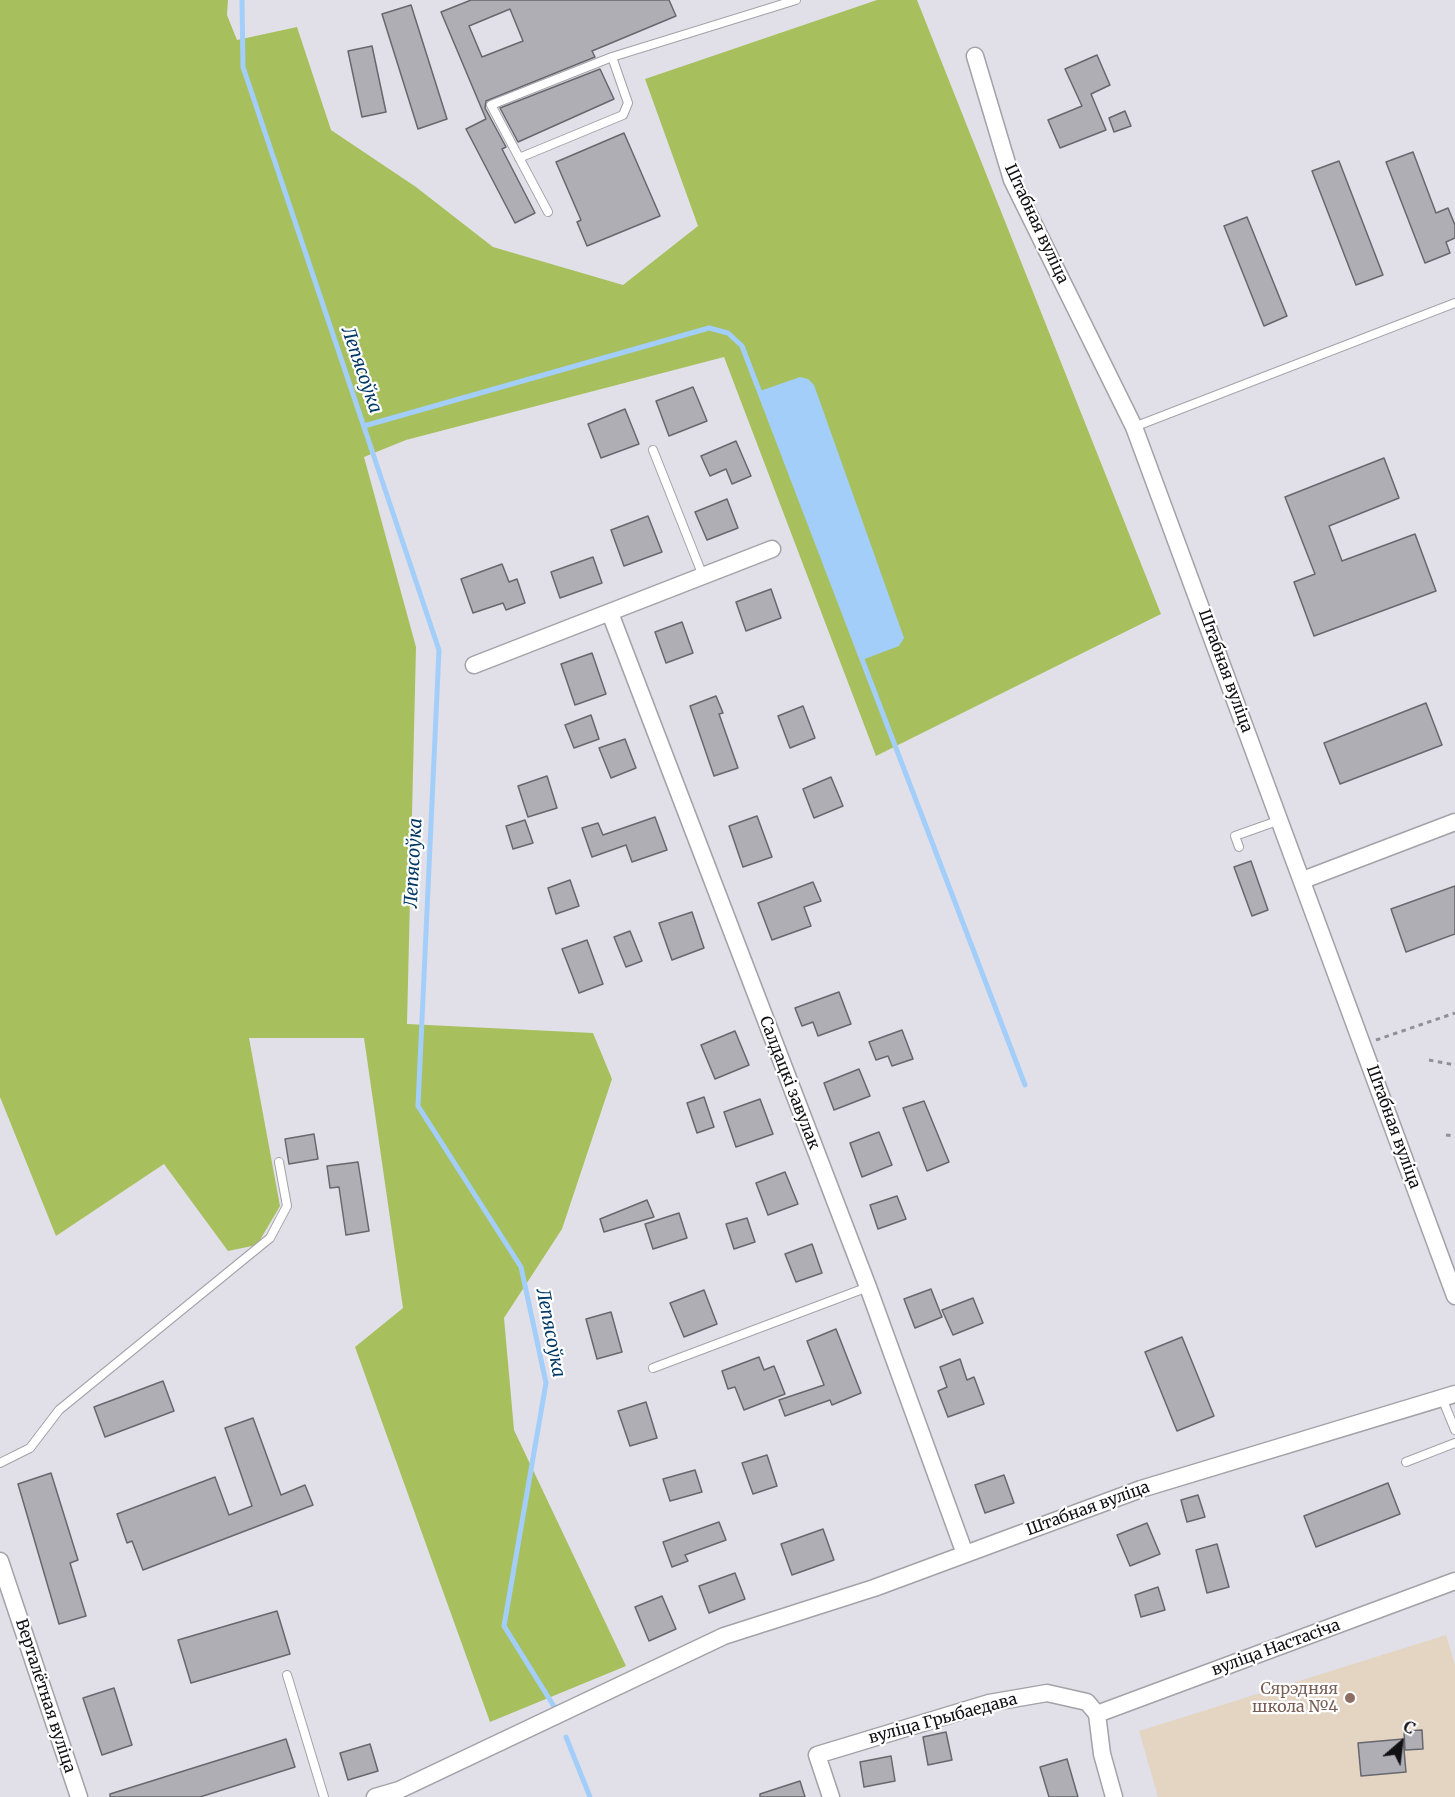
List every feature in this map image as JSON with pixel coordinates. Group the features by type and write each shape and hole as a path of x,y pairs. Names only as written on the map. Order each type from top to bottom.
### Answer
{"street":[{"name":"Штабная вуліца","path":"975,56 1012,180 1134,427 1455,1296"},
{"path":"474,666 772,549"},
{"name":"Салдацкі завулак","path":"610,613 868,1287 964,1554"},
{"path":"1303,880 1455,822"},
{"name":"Штабная вуліца","path":"375,1797 400,1794 724,1636 874,1588 1141,1489 1449,1396"},
{"name":"Верталётная вуліца","path":"0,1562 6,1598 79,1797"},
{"name":"вуліца Настасіча","path":"1097,1714 1455,1581"},
{"name":"вуліца Грыбаедава","path":"831,1797 817,1755 989,1703 1047,1693 1087,1702 1097,1714"},
{"path":"1097,1714 1102,1754 1114,1797"}],"lane":[{"path":"548,212 491,105 612,57 796,0"},
{"path":"519,158 623,115 628,103 612,57"},
{"path":"1134,427 1455,303"},
{"path":"653,450 703,576"},
{"path":"1239,847 1235,836 1280,820"},
{"path":"0,1463 30,1448 59,1410 252,1256 270,1238 287,1206 279,1162"},
{"path":"653,1368 868,1287"},
{"path":"1449,1396 1455,1430"},
{"path":"1406,1462 1455,1443"},
{"path":"287,1675 324,1797"}],"path":[{"path":"1363,1045 1455,1013"},
{"path":"1429,1060 1455,1065"},
{"path":"1446,1135 1455,1136"}],"shaded area":[{"name":"Сярэдняя школа №4","path":"1446,1635 1455,1665 1455,1797 1158,1797 1139,1731"}],"green space":[{"path":"0,0 228,0 227,15 237,40 297,27 331,130 416,187 493,247 623,285 698,226 645,79 877,0 917,0 1161,614 876,756 724,357 406,440 364,457 416,647 407,1024 593,1033 612,1079 562,1229 504,1318 514,1430 626,1666 490,1722 355,1347 403,1308 364,1038 249,1038 280,1206 257,1245 228,1251 164,1164 56,1236 0,1097"}],"water":[{"path":"800,377 808,379 814,385 904,638 899,646 862,660 760,391"}],"building":[{"path":"471,0 669,0 676,16 592,51 595,57 486,101 485,108 506,147 502,149 535,213 515,223 466,129 486,119 441,12","holes":["510,9 523,41 482,57 469,26"]},
{"path":"411,5 447,119 418,129 382,14"},
{"path":"372,46 386,112 362,117 348,51"},
{"path":"1097,55 1110,85 1091,94 1106,130 1060,148 1048,120 1082,106 1065,69"},
{"path":"600,69 614,99 518,142 500,108"},
{"path":"1125,111 1131,126 1114,132 1109,118"},
{"path":"624,133 660,216 587,246 577,222 581,220 556,162"},
{"path":"1413,152 1436,213 1448,208 1455,225 1455,238 1446,242 1450,253 1425,263 1386,162"},
{"path":"1339,161 1383,275 1356,285 1312,171"},
{"path":"1247,217 1287,316 1264,326 1224,226"},
{"path":"693,387 707,421 669,436 656,401"},
{"path":"625,409 639,444 601,458 588,424"},
{"path":"736,441 751,476 732,484 726,469 710,476 701,456"},
{"path":"1384,458 1399,498 1329,526 1342,561 1415,534 1436,591 1314,636 1294,582 1315,574 1285,497"},
{"path":"727,499 738,528 707,540 695,512"},
{"path":"648,516 662,552 624,566 611,530"},
{"path":"593,557 602,583 560,598 551,572"},
{"path":"502,564 509,582 517,579 525,603 506,610 503,603 473,613 461,579"},
{"path":"771,589 781,618 746,631 736,602"},
{"path":"682,622 693,653 666,663 655,632"},
{"path":"592,653 606,694 575,705 561,664"},
{"path":"716,696 723,713 719,714 738,768 714,776 690,706"},
{"path":"1426,703 1442,745 1340,784 1324,743"},
{"path":"803,706 815,738 790,748 778,716"},
{"path":"591,715 599,739 574,748 565,725"},
{"path":"625,739 636,768 611,778 599,748"},
{"path":"547,776 557,808 528,817 518,786"},
{"path":"831,777 843,806 814,818 803,789"},
{"path":"757,816 772,857 743,867 729,826"},
{"path":"655,817 667,850 632,862 626,845 592,857 582,828 598,823 603,835"},
{"path":"525,820 533,843 513,849 506,826"},
{"path":"1251,861 1268,910 1252,916 1234,867"},
{"path":"570,880 579,906 556,914 548,888"},
{"path":"813,882 821,901 804,907 811,926 772,940 758,903"},
{"path":"1455,886 1455,934 1406,952 1391,909"},
{"path":"692,912 704,948 672,960 659,923"},
{"path":"630,931 642,961 626,967 614,937"},
{"path":"587,940 603,984 579,993 562,949"},
{"path":"839,992 851,1024 818,1036 813,1022 802,1026 795,1008"},
{"path":"902,1030 913,1059 892,1066 888,1056 876,1060 869,1042"},
{"path":"735,1031 749,1065 715,1079 701,1045"},
{"path":"859,1069 870,1096 834,1110 824,1083"},
{"path":"704,1097 714,1127 697,1133 687,1103"},
{"path":"760,1099 773,1134 736,1147 724,1112"},
{"path":"924,1101 949,1162 927,1171 903,1108"},
{"path":"879,1132 892,1165 862,1177 850,1143"},
{"path":"314,1134 318,1159 289,1164 285,1139"},
{"path":"358,1162 369,1231 346,1235 339,1187 330,1188 327,1166"},
{"path":"785,1172 798,1204 768,1215 756,1183"},
{"path":"897,1196 906,1219 878,1229 870,1205"},
{"path":"647,1200 654,1217 604,1232 600,1219"},
{"path":"679,1213 687,1238 653,1249 645,1224"},
{"path":"747,1218 755,1242 734,1249 726,1224"},
{"path":"812,1244 822,1273 796,1282 785,1254"},
{"path":"931,1289 942,1317 915,1328 904,1299"},
{"path":"704,1290 717,1324 684,1337 670,1303"},
{"path":"973,1298 983,1323 953,1335 942,1310"},
{"path":"611,1312 622,1352 597,1359 586,1319"},
{"path":"836,1329 861,1393 832,1405 830,1400 785,1416 779,1400 824,1385 807,1341"},
{"path":"1182,1337 1214,1416 1177,1431 1145,1352"},
{"path":"759,1357 764,1370 774,1366 785,1394 744,1410 735,1387 728,1389 722,1371"},
{"path":"960,1359 967,1380 974,1377 984,1404 948,1417 938,1391 947,1387 940,1367"},
{"path":"163,1381 174,1411 105,1437 94,1407"},
{"path":"646,1402 657,1438 630,1446 618,1411"},
{"path":"253,1418 281,1495 305,1485 313,1505 143,1570 132,1541 127,1543 117,1514 215,1477 229,1515 252,1506 225,1428"},
{"path":"767,1455 777,1486 753,1494 742,1463"},
{"path":"695,1470 702,1492 670,1501 663,1479"},
{"path":"51,1473 78,1560 70,1563 86,1616 59,1624 18,1484"},
{"path":"1004,1475 1014,1503 985,1513 975,1485"},
{"path":"1388,1483 1400,1514 1316,1547 1304,1516"},
{"path":"1198,1495 1205,1517 1187,1522 1181,1500"},
{"path":"719,1522 726,1540 685,1555 688,1561 672,1567 663,1542"},
{"path":"1147,1523 1160,1554 1130,1566 1117,1535"},
{"path":"823,1529 834,1560 792,1575 781,1544"},
{"path":"1217,1544 1229,1587 1207,1593 1196,1550"},
{"path":"735,1573 745,1599 709,1613 699,1586"},
{"path":"1158,1587 1165,1610 1141,1617 1135,1595"},
{"path":"662,1596 676,1629 649,1641 635,1607"},
{"path":"277,1611 290,1654 191,1683 178,1640"},
{"path":"114,1688 132,1745 102,1755 83,1698"},
{"path":"1422,1730 1423,1749 1405,1750 1404,1731"},
{"path":"946,1732 952,1760 928,1765 923,1737"},
{"path":"286,1739 295,1767 200,1797 110,1797 110,1794"},
{"path":"1403,1739 1406,1772 1361,1776 1358,1743"},
{"path":"370,1744 378,1771 348,1780 340,1753"},
{"path":"891,1756 895,1781 864,1787 860,1762"},
{"path":"1067,1759 1078,1797 1049,1797 1040,1767"},
{"path":"800,1781 805,1797 760,1797 760,1794"}],"waterway":[{"name":"Лепясоўка","path":"242,0 243,67 439,650 418,1106 521,1267 546,1383 504,1626 555,1708"},
{"path":"364,426 709,328 728,333 742,346 1025,1085"},
{"name":"Лепясоўка","path":"566,1737 590,1797"}],"place":[{"name":"Сярэдняя школа №4","path":"1350,1698"}]}
